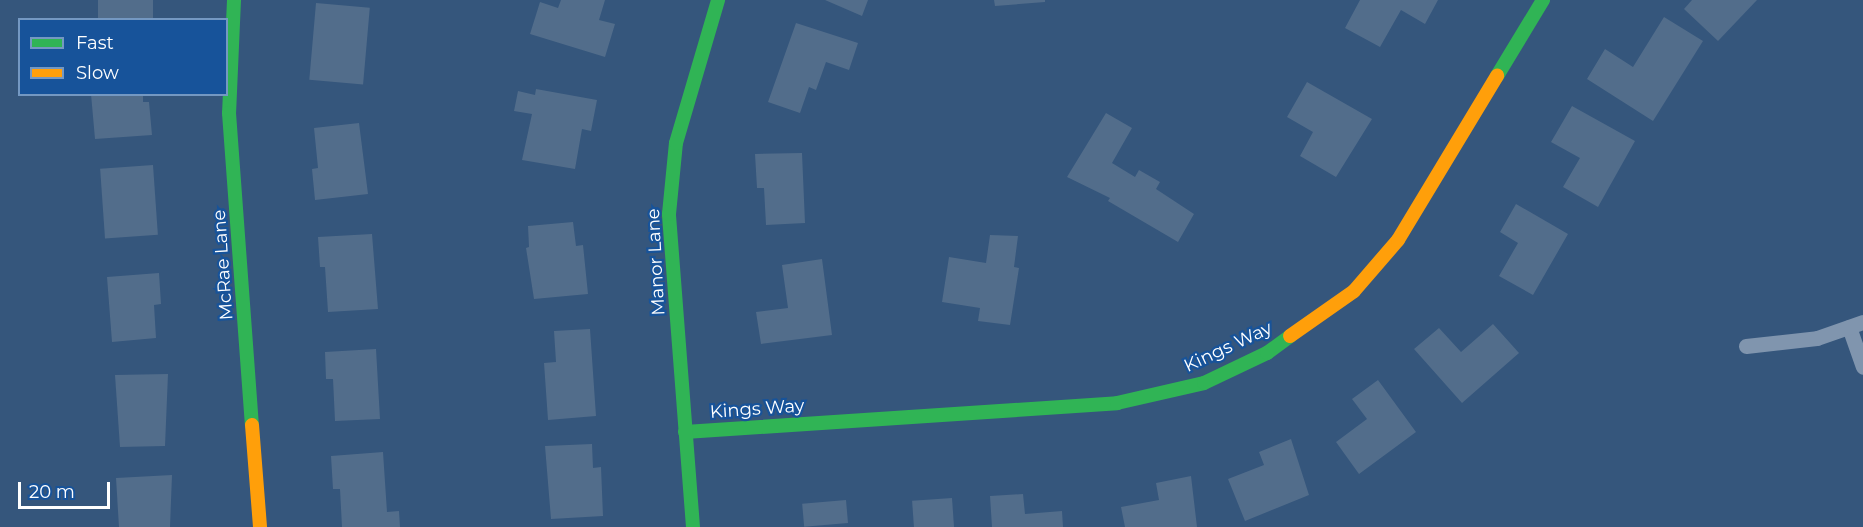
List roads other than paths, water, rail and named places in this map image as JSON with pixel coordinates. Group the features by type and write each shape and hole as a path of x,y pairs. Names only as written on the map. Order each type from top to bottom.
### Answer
{"street":[{"name":"McRae Lane","path":"234,0 229,113 260,527"},
{"name":"Manor Lane","path":"693,527 669,214 676,143 718,0"},
{"name":"Kings Way","path":"685,432 1117,403 1204,383 1267,353 1354,291 1398,240 1543,0"}],"lane":[{"path":"1746,346 1817,338 1856,324 1863,367"}]}
